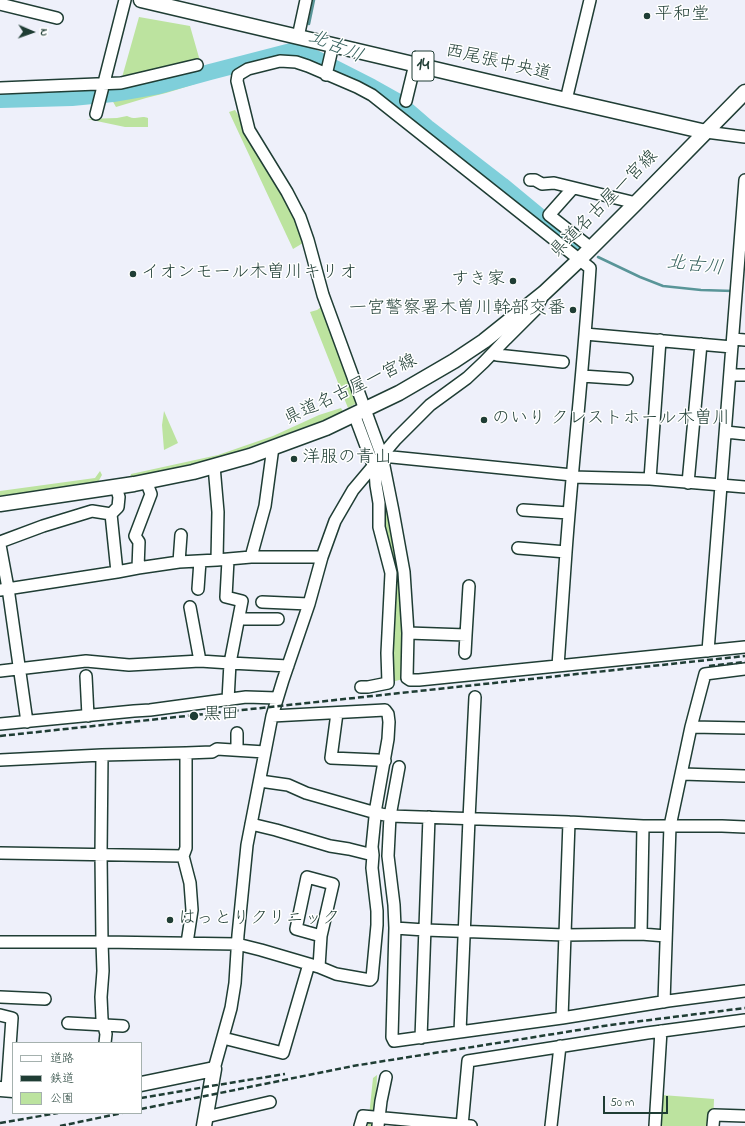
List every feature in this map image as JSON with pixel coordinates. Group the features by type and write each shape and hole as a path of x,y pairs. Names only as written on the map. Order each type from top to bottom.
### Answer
{"main road":[{"name":"西尾張中央道","path":"141,0 298,37 332,50 415,64 706,132"},
{"name":"県道名古屋一宮線","path":"0,504 116,487 193,472 250,456 326,428 399,393 460,357 489,337 544,293 636,203 745,92"},
{"path":"142,1084 214,1070 205,1122"}],"street":[{"path":"96,114 125,0"},
{"path":"298,37 306,0"},
{"path":"566,100 590,0"},
{"path":"0,4 57,18"},
{"path":"327,73 332,50"},
{"path":"361,687 388,683 388,627 391,573 379,526 378,492 375,470 360,412 300,216 288,192 249,130 237,81 238,75 248,69 280,61 296,62 327,73 372,95 590,268 586,334 572,476 558,666"},
{"path":"406,100 415,64"},
{"path":"0,88 103,86 197,65"},
{"name":"14","path":"706,132 745,137"},
{"path":"530,180 535,180 542,184 554,183 636,203"},
{"path":"708,651 732,343 739,291 745,180"},
{"path":"573,188 549,214 591,248"},
{"path":"214,1070 231,1008 235,983 237,944 247,846 272,716 309,604 322,557 335,521 353,490 405,429 430,405 467,378 484,362 536,309 544,293"},
{"path":"586,334 701,344 732,343 745,340"},
{"path":"650,479 660,340"},
{"path":"688,482 701,344"},
{"path":"494,352 497,355 563,362"},
{"path":"730,375 745,375"},
{"path":"582,376 627,379"},
{"path":"360,412 382,456 393,511 404,572 408,630 407,669 408,678 410,680 745,647"},
{"path":"726,432 745,434"},
{"path":"251,557 265,506 273,447"},
{"path":"382,456 572,476 650,479 745,487"},
{"path":"214,466 226,597 242,601 230,663 228,700"},
{"path":"138,568 139,542 135,536 151,494 146,481"},
{"path":"111,514 118,507 116,487"},
{"path":"523,510 569,513"},
{"path":"0,542 43,526 92,511 111,514"},
{"path":"111,514 117,572"},
{"path":"179,562 181,535"},
{"path":"0,545 4,589 20,669 27,722"},
{"path":"518,548 566,552"},
{"path":"4,589 179,562 251,557 322,557"},
{"path":"198,589 200,561"},
{"path":"391,573 404,572"},
{"path":"465,653 469,586"},
{"path":"262,602 309,604"},
{"path":"190,607 200,661"},
{"path":"239,619 278,619"},
{"path":"388,627 466,635"},
{"path":"0,671 86,661 129,665 200,661 288,666"},
{"path":"388,669 407,669"},
{"path":"664,1002 670,826 691,727 705,674 745,669"},
{"path":"86,676 88,716"},
{"path":"0,724 150,710 246,697 277,698"},
{"path":"460,1032 475,697"},
{"path":"0,942 237,944 314,965 336,974 370,980 372,978 377,925 377,911 372,868 372,847 388,739 388,714 385,710 272,716"},
{"path":"337,713 331,758 384,761"},
{"path":"691,727 745,728"},
{"path":"236,750 237,733"},
{"path":"0,760 212,752 216,749 265,752"},
{"path":"186,753 186,848 183,856 190,883 192,910 187,943"},
{"path":"102,755 101,854 103,971 101,997 102,1019 106,1034 105,1042"},
{"path":"399,766 390,816 388,856 394,905 395,928 392,1037 394,1041 745,991"},
{"path":"682,774 745,776"},
{"path":"260,781 288,785 306,793 376,814 390,816 643,826 745,827"},
{"path":"421,1038 429,817"},
{"path":"562,1018 569,822"},
{"path":"251,824 330,846 373,855"},
{"path":"641,934 643,826"},
{"path":"0,853 183,856"},
{"path":"223,1038 283,1053 314,965 321,936 333,884 307,877 296,929 321,936"},
{"path":"395,928 565,935 641,934 666,936"},
{"path":"0,997 45,999"},
{"path":"0,1015 12,1018 7,1089"},
{"path":"360,1126 363,1116 378,1122 465,1126 468,1061 661,1031 745,1020"},
{"path":"68,1023 123,1026"},
{"path":"655,1126 661,1031"},
{"path":"550,1126 560,1046"},
{"path":"378,1122 386,1077"},
{"path":"205,1122 270,1102"},
{"path":"713,1126 714,1115 745,1116"}],"green space":[{"path":"139,17 190,26 200,61 121,81"},
{"path":"193,81 195,84 116,107 112,100 166,89"},
{"path":"235,110 287,192 308,240 293,249 229,112"},
{"path":"127,116 134,118 148,118 148,127 125,127 87,119 117,118"},
{"path":"324,305 362,400 348,408 310,312 317,310"},
{"path":"341,408 344,413 222,457 130,478 131,474 218,455 273,436 319,415"},
{"path":"164,411 178,443 164,450 162,425"},
{"path":"382,456 393,511 407,678 388,683 391,573 379,527"},
{"path":"100,471 102,475 98,482 0,496 0,491 95,478"},
{"path":"377,1075 375,1126 368,1126 373,1078"},
{"path":"662,1095 714,1099 713,1126 659,1126"}],"waterway":[{"path":"309,24 314,0"},
{"name":"北古川","path":"0,100 72,98 113,94 159,86 291,51 302,53 315,58 397,101 427,127 502,185 566,238 580,246"},
{"name":"北古川","path":"598,257 663,286 701,290 733,291"}],"railway":[{"path":"0,736 745,656"},
{"path":"709,666 745,662"},
{"path":"142,1109 353,1066 610,1025 745,1008"},
{"path":"142,1098 285,1074"},
{"path":"0,1123 52,1114"},
{"path":"60,1126 117,1114"}],"place":[{"name":"平和堂","path":"647,16"},
{"name":"イオンモール木曽川キリオ","path":"133,274"},
{"name":"すき家","path":"513,281"},
{"name":"一宮警察署木曽川幹部交番","path":"573,310"},
{"name":"のいり クレストホール木曽川","path":"484,420"},
{"name":"洋服の青山","path":"294,459"},
{"name":"黒田","path":"194,716"},
{"name":"はっとりクリニック","path":"170,920"}]}
